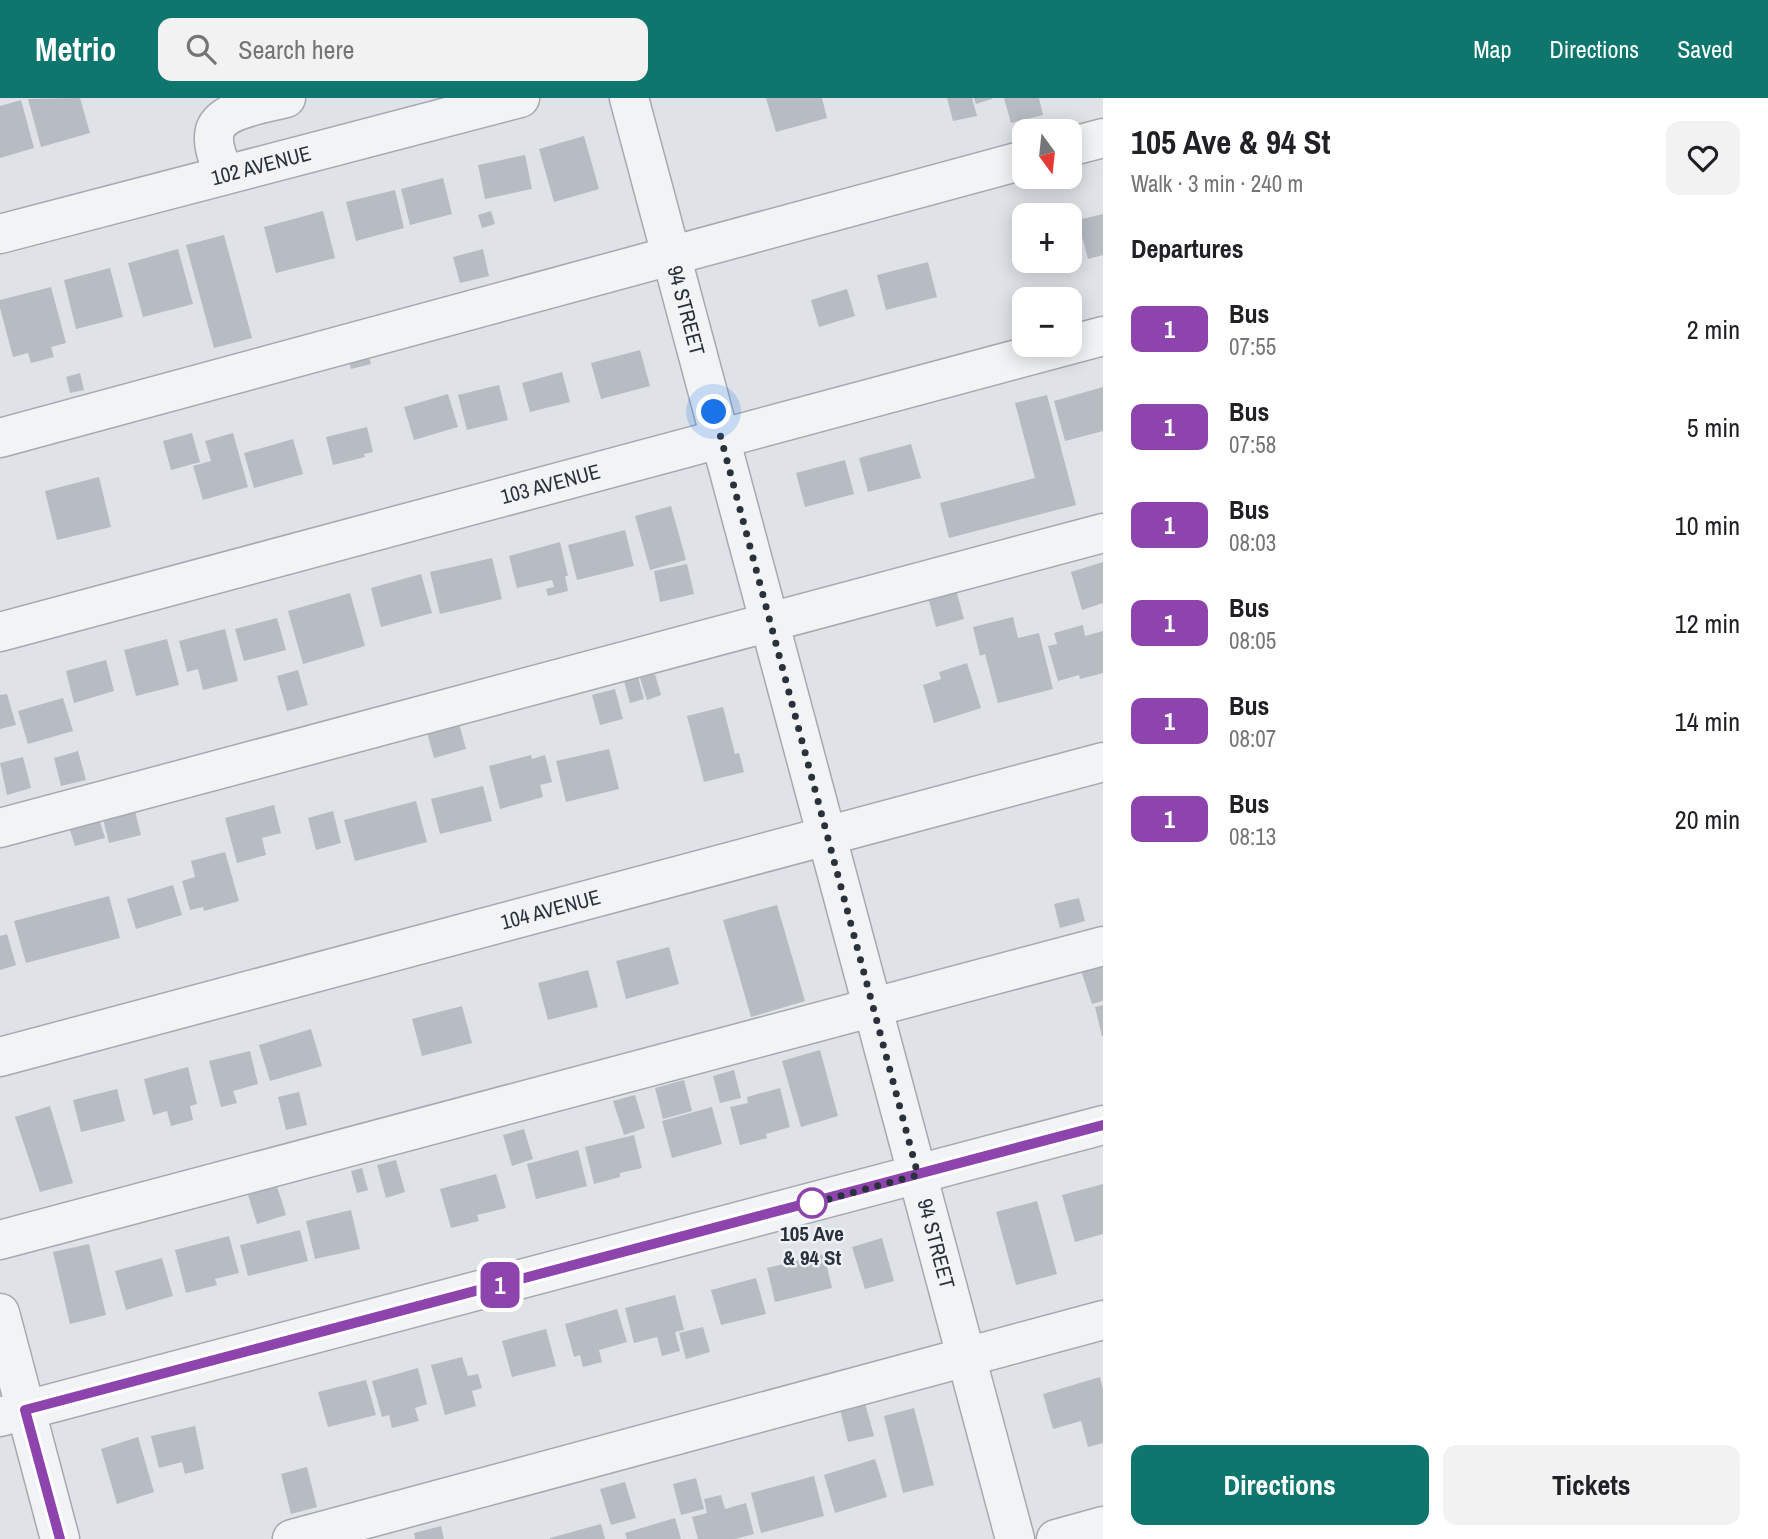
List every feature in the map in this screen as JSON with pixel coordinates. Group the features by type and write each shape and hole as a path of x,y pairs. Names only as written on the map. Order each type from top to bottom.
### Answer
{"street":[{"path":"224,174 214,137 216,126 227,114 286,98"},
{"name":"102 AVENUE","path":"0,234 520,98"},
{"name":"94 STREET","path":"629,98 1015,1539"},
{"path":"1082,144 1103,138"},
{"path":"0,438 1012,163"},
{"name":"103 AVENUE","path":"0,632 1103,336"},
{"path":"0,828 771,624 1103,533"},
{"name":"104 AVENUE","path":"0,1057 1103,762"},
{"path":"0,1240 1103,946"},
{"path":"13,1414 1103,1125"},
{"path":"0,1313 13,1414 60,1539"},
{"path":"292,1539 1103,1320"},
{"path":"1056,1539 1103,1526"}],"building":[{"path":"80,98 90,133 41,147 28,99"},
{"path":"766,98 822,98 827,118 776,132"},
{"path":"947,98 972,98 977,116 953,121"},
{"path":"974,98 992,98 992,99 976,104"},
{"path":"1004,98 1039,98 1043,115 1012,119 1011,123"},
{"path":"21,100 34,148 0,158 0,106"},
{"path":"584,136 599,189 554,202 539,149"},
{"path":"525,155 532,189 485,199 478,165"},
{"path":"443,178 452,214 410,225 401,189"},
{"path":"395,190 404,228 356,241 346,202"},
{"path":"323,211 335,258 276,273 264,227"},
{"path":"491,211 495,224 482,228 478,215"},
{"path":"1103,214 1103,255 1088,259 1082,236 1082,219"},
{"path":"224,235 252,338 214,348 186,245"},
{"path":"178,249 193,304 143,317 128,263"},
{"path":"483,249 489,276 460,283 453,257"},
{"path":"928,262 937,297 886,310 877,275"},
{"path":"110,268 123,317 76,329 64,280"},
{"path":"51,287 66,343 51,347 54,357 31,363 28,353 13,357 0,300"},
{"path":"847,289 855,316 819,327 811,300"},
{"path":"365,341 371,364 351,369 345,346"},
{"path":"640,350 650,386 601,399 591,363"},
{"path":"562,372 570,402 530,412 522,383"},
{"path":"80,373 84,390 70,393 66,377"},
{"path":"499,385 508,420 467,430 458,395"},
{"path":"1103,387 1103,431 1065,441 1054,401"},
{"path":"448,394 458,427 414,440 404,407"},
{"path":"1047,395 1076,505 949,538 940,503 1035,478 1015,403"},
{"path":"367,427 373,452 364,454 365,457 333,465 326,437"},
{"path":"192,433 200,462 171,470 163,441"},
{"path":"233,433 248,487 203,500 193,466 211,461 205,441"},
{"path":"293,439 303,474 254,488 244,453"},
{"path":"911,444 921,478 868,492 859,458"},
{"path":"845,460 854,494 805,507 796,473"},
{"path":"99,477 111,527 57,540 45,491"},
{"path":"671,506 686,560 650,570 635,516"},
{"path":"625,530 634,566 577,580 568,545"},
{"path":"560,542 568,576 565,576 568,591 548,596 546,589 554,587 552,580 517,588 509,556"},
{"path":"492,558 502,599 440,614 430,572"},
{"path":"1103,562 1103,603 1082,610 1071,572"},
{"path":"687,564 694,594 660,602 654,571"},
{"path":"421,574 432,613 381,627 371,588"},
{"path":"954,582 964,619 936,627 926,590"},
{"path":"350,593 365,646 303,664 288,611"},
{"path":"1013,617 1018,638 1039,633 1053,689 998,703 985,654 980,656 973,627"},
{"path":"277,618 286,650 244,661 235,629"},
{"path":"1083,625 1085,636 1103,631 1103,673 1080,679 1079,675 1058,681 1048,646 1057,644 1054,633"},
{"path":"225,629 238,681 203,690 198,669 187,672 179,641"},
{"path":"167,639 179,685 136,696 124,650"},
{"path":"106,660 114,691 74,703 66,671"},
{"path":"967,663 981,708 934,723 923,685 941,679 939,672"},
{"path":"298,670 308,705 287,711 277,676"},
{"path":"655,674 661,695 647,700 640,678"},
{"path":"638,677 644,699 630,703 624,681"},
{"path":"615,689 623,719 600,725 592,695"},
{"path":"7,694 16,725 0,729 0,695"},
{"path":"63,698 73,731 28,744 18,711"},
{"path":"723,707 735,754 739,753 744,772 704,782 687,716"},
{"path":"457,716 466,749 434,758 425,725"},
{"path":"609,749 619,789 566,802 556,761"},
{"path":"78,751 86,780 61,786 54,758"},
{"path":"531,755 532,759 545,755 552,782 540,785 543,797 500,809 489,766"},
{"path":"23,757 31,788 7,795 0,763"},
{"path":"483,786 492,821 440,834 431,799"},
{"path":"416,801 427,842 355,861 344,820"},
{"path":"274,805 281,833 262,838 266,855 237,863 225,818"},
{"path":"134,807 141,835 109,843 102,815"},
{"path":"333,811 341,843 316,850 308,818"},
{"path":"99,818 105,838 75,846 69,827"},
{"path":"225,852 239,901 204,911 203,907 190,910 182,881 195,877 191,861"},
{"path":"173,885 182,915 136,929 127,899"},
{"path":"109,896 120,938 26,963 14,921"},
{"path":"1079,898 1085,921 1060,928 1054,904"},
{"path":"777,905 805,1001 751,1017 723,920"},
{"path":"7,934 16,965 0,970 0,936"},
{"path":"669,947 679,984 626,999 616,961"},
{"path":"1103,963 1103,1001 1092,1004 1081,970"},
{"path":"588,970 598,1007 548,1020 538,983"},
{"path":"1103,1005 1103,1036 1102,1036 1095,1007"},
{"path":"462,1006 472,1043 422,1056 412,1019"},
{"path":"311,1029 322,1066 270,1081 259,1045"},
{"path":"820,1050 838,1116 801,1127 782,1061"},
{"path":"250,1051 258,1084 233,1091 237,1103 221,1107 209,1061"},
{"path":"188,1067 197,1104 190,1106 193,1120 171,1126 167,1111 153,1115 144,1079"},
{"path":"734,1070 741,1098 720,1103 713,1076"},
{"path":"684,1080 692,1111 663,1119 655,1088"},
{"path":"780,1088 790,1127 766,1134 767,1138 740,1145 730,1107 748,1103 747,1097"},
{"path":"117,1089 125,1121 81,1132 73,1100"},
{"path":"299,1092 307,1125 286,1130 278,1097"},
{"path":"635,1095 645,1128 624,1135 613,1101"},
{"path":"50,1106 73,1183 40,1192 15,1117"},
{"path":"712,1107 722,1144 672,1158 662,1121"},
{"path":"524,1129 533,1159 512,1166 503,1135"},
{"path":"634,1135 642,1168 620,1173 620,1177 594,1184 585,1147"},
{"path":"578,1150 587,1186 536,1199 527,1164"},
{"path":"396,1160 405,1192 386,1198 377,1165"},
{"path":"362,1168 368,1190 357,1193 351,1171"},
{"path":"496,1174 506,1208 477,1215 479,1221 451,1228 440,1189"},
{"path":"1103,1184 1103,1234 1075,1242 1062,1195"},
{"path":"277,1186 286,1215 257,1224 248,1195"},
{"path":"1037,1201 1057,1274 1016,1285 996,1212"},
{"path":"351,1210 360,1249 315,1259 306,1221"},
{"path":"300,1230 308,1261 248,1276 240,1245"},
{"path":"229,1236 239,1273 215,1279 217,1285 186,1293 175,1250"},
{"path":"882,1238 894,1281 865,1289 852,1247"},
{"path":"89,1244 106,1315 70,1324 53,1252"},
{"path":"824,1254 832,1288 775,1302 767,1268"},
{"path":"162,1258 173,1296 126,1310 115,1271"},
{"path":"756,1278 766,1314 721,1325 711,1290"},
{"path":"675,1295 684,1330 675,1332 680,1351 662,1356 657,1337 634,1343 625,1308"},
{"path":"617,1309 627,1342 599,1350 602,1362 583,1367 580,1355 574,1357 565,1324"},
{"path":"703,1327 710,1352 686,1359 679,1333"},
{"path":"546,1329 556,1366 512,1377 502,1341"},
{"path":"462,1357 468,1376 478,1374 482,1388 472,1391 476,1406 445,1415 431,1365"},
{"path":"418,1368 427,1404 415,1408 419,1421 392,1428 389,1415 382,1417 372,1381"},
{"path":"1100,1377 1103,1389 1103,1443 1088,1447 1081,1421 1053,1429 1043,1394"},
{"path":"366,1380 376,1415 328,1427 318,1392"},
{"path":"865,1403 874,1436 848,1442 840,1409"},
{"path":"914,1408 934,1485 903,1493 884,1416"},
{"path":"195,1426 204,1469 185,1474 182,1462 159,1468 151,1436"},
{"path":"138,1437 154,1492 117,1504 101,1449"},
{"path":"875,1459 887,1497 835,1513 824,1475"},
{"path":"307,1467 317,1507 291,1514 281,1474"},
{"path":"814,1476 824,1516 761,1533 751,1493"},
{"path":"696,1478 704,1509 681,1515 673,1484"},
{"path":"625,1482 636,1518 611,1525 600,1489"},
{"path":"721,1495 725,1509 746,1503 754,1534 735,1539 698,1539 692,1517 707,1513 704,1499"},
{"path":"675,1518 681,1539 627,1539 625,1533"},
{"path":"601,1524 605,1539 550,1539 550,1538"},
{"path":"441,1526 444,1539 415,1539 414,1533"}],"bus line":[{"name":"1","path":"60,1539 25,1410 1103,1125"}],"place":[{"name":"105 Ave & 94 St","path":"812,1203"}],"route":[{"path":"714,412 918,1175 810,1204 812,1203"}]}
